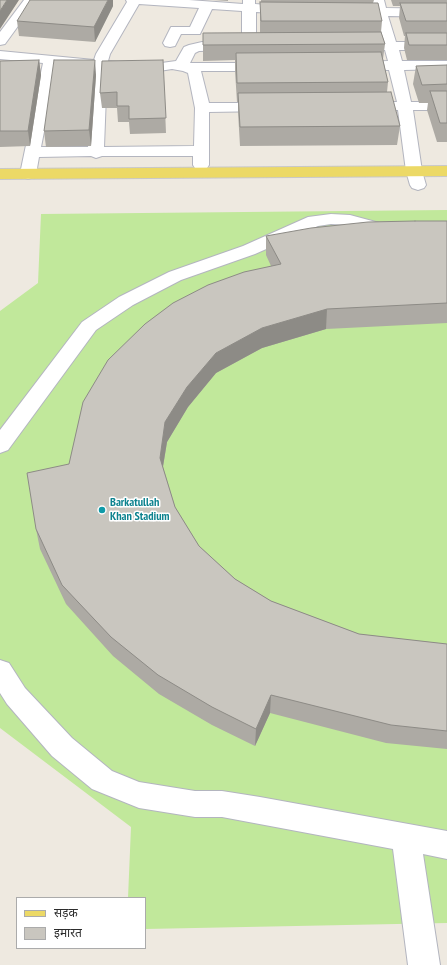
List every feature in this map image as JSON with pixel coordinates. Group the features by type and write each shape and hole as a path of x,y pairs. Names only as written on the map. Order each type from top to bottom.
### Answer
{"main road":[{"path":"0,189 416,178 447,170"},
{"path":"0,174 201,173 416,178 447,185"}],"street":[{"path":"31,0 0,42 101,59 147,69 180,66 283,66"},
{"path":"132,0 207,5 249,4 303,10"},
{"path":"96,153 101,59 135,0"},
{"path":"249,4 249,45"},
{"path":"170,43 176,30 194,31 207,5"},
{"path":"379,6 391,46 405,106 416,178"},
{"path":"334,11 379,6 447,12"},
{"path":"180,66 189,50 202,46 265,46"},
{"path":"343,46 447,46"},
{"path":"0,55 51,60 101,59"},
{"path":"28,174 51,60"},
{"path":"339,66 447,65"},
{"path":"180,66 194,71 196,76 202,108 201,173"},
{"path":"350,106 447,106"},
{"path":"202,108 280,107"},
{"path":"33,152 96,153 201,151"},
{"path":"0,445 89,326 126,301 175,276 249,250 314,221 331,219 350,220 386,230 425,234 447,231"},
{"path":"0,671 16,696 62,747 102,780 139,795 195,804 222,804 447,845"},
{"path":"406,837 424,965"}],"green space":[{"path":"447,210 447,923 146,929 146,897 128,897 131,827 0,728 0,311 38,283 41,214"}],"building":[{"path":"0,0 7,0 0,11"},
{"path":"30,0 108,0 94,27 17,21"},
{"path":"260,2 378,3 382,21 261,21"},
{"path":"400,3 447,3 447,21 406,21"},
{"path":"381,32 385,44 203,45 203,33"},
{"path":"406,33 447,33 447,45 409,45"},
{"path":"381,52 388,82 237,83 236,53"},
{"path":"39,60 28,131 0,131 0,61"},
{"path":"54,60 95,60 89,130 44,131"},
{"path":"163,60 166,118 129,119 129,106 117,106 117,92 100,93 102,61"},
{"path":"447,65 447,84 422,85 416,66"},
{"path":"430,91 447,91 447,123 440,123"},
{"path":"391,92 400,126 240,127 238,93"},
{"name":"Barkatullah Khan Stadium","path":"447,221 447,303 327,309 262,328 216,353 187,387 165,422 160,458 175,507 199,546 235,579 271,601 359,634 447,644 447,731 391,725 271,695 256,729 212,707 158,675 111,637 62,585 36,529 27,473 69,464 83,402 108,360 145,324 173,303 208,285 244,272 281,264 266,236 311,228 368,222"}],"place":[{"name":"Barkatullah Khan Stadium","path":"102,510"}]}
